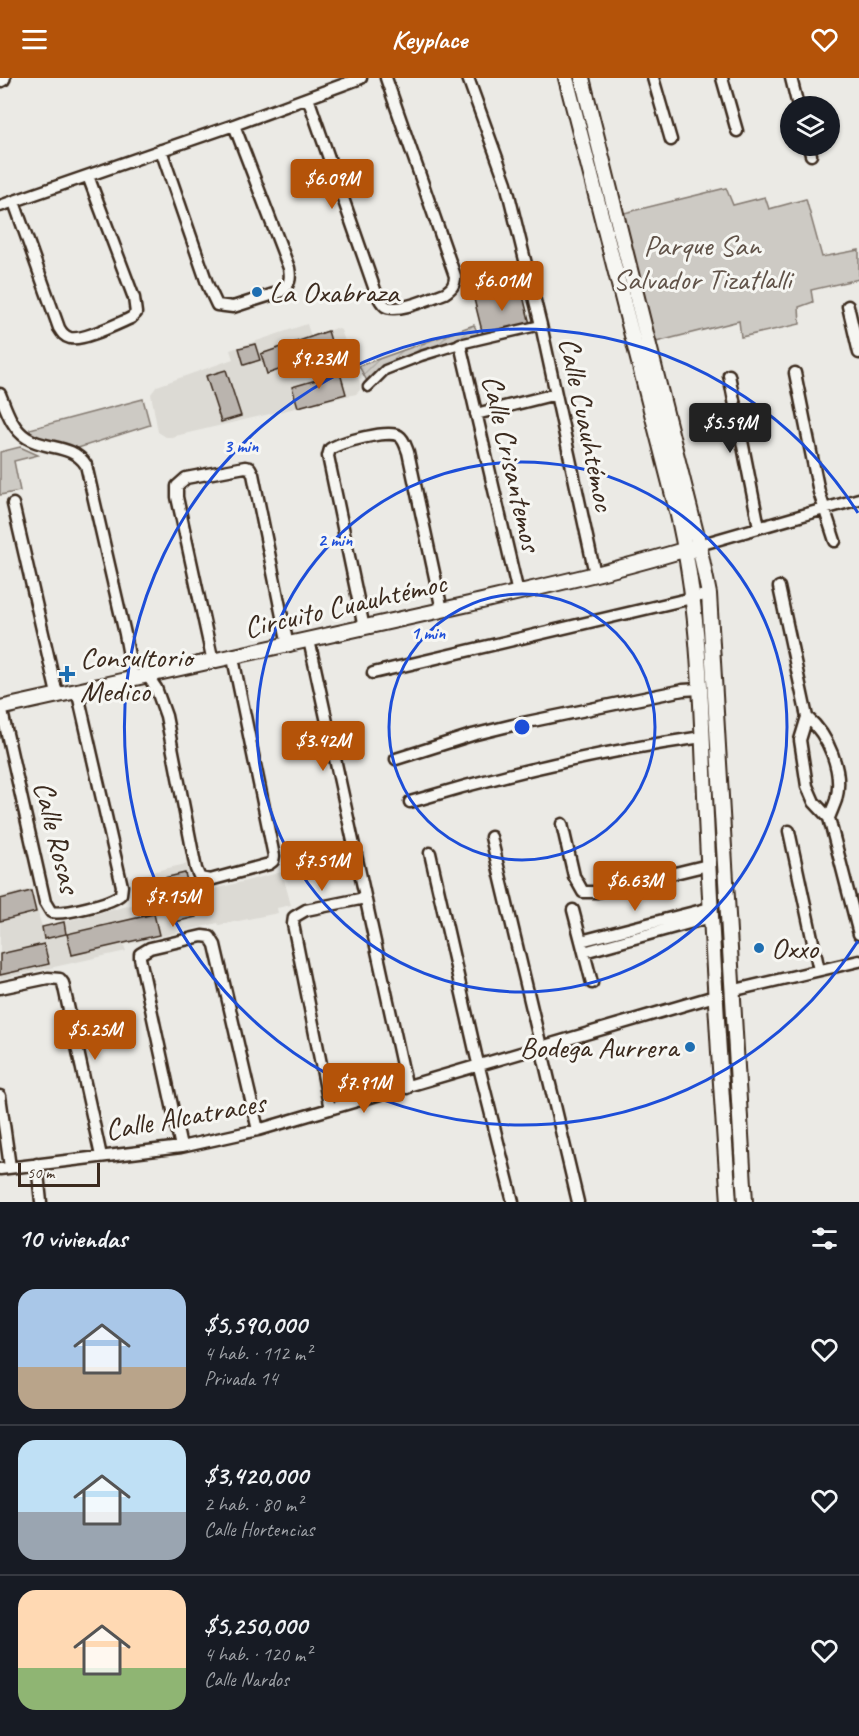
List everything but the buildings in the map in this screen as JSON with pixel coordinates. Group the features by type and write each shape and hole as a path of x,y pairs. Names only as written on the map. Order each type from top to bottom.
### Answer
{"street":[{"path":"0,206 234,125 361,78"},
{"path":"308,98 380,300 385,306 391,308 414,304 452,289 455,276 386,78"},
{"name":"Calle Cuauhtémoc","path":"468,78 506,183 542,325 595,574"},
{"path":"566,78 614,272 693,547 709,594 745,1202"},
{"path":"582,78 693,547 693,598 700,689 710,912 729,1202"},
{"path":"653,78 671,140"},
{"path":"722,78 737,131"},
{"path":"791,78 796,96"},
{"path":"161,150 208,286 217,305 233,307 280,291 286,288 290,281 289,268 234,125"},
{"path":"14,202 59,328 68,338 81,338 131,318 136,313 134,298 88,176"},
{"path":"614,272 629,269"},
{"path":"848,306 859,353"},
{"path":"368,387 385,370 421,356 460,344 542,325"},
{"name":"Calle Crisantemos","path":"460,344 518,593"},
{"path":"795,373 814,471 835,542"},
{"path":"729,375 759,527"},
{"path":"0,394 10,419 27,439 74,453 83,459 86,465 126,634 133,678"},
{"path":"476,414 556,394"},
{"path":"364,628 328,456 330,449 388,433 397,434 402,438 408,452 442,610"},
{"path":"213,662 177,497 177,486 186,478 245,467 250,468 254,474 288,646"},
{"path":"693,547 859,499"},
{"path":"13,504 57,694"},
{"name":"Circuito Cuauhtémoc","path":"0,707 288,646 518,593 693,547"},
{"path":"779,587 807,717 800,740 807,786 814,802 829,818 859,934"},
{"path":"373,673 709,594"},
{"path":"309,640 407,1088"},
{"path":"147,675 156,688 166,716 196,869 200,878 210,880 269,864 273,861 274,856 233,658"},
{"path":"396,759 472,735 513,725 683,690 700,689"},
{"name":"Calle Rosas","path":"0,707 45,902 51,912 61,913 112,901 119,897 123,886 77,690"},
{"path":"807,717 819,727 828,741 833,758 837,798 829,818"},
{"path":"410,802 487,779 548,765 702,737"},
{"path":"562,824 574,876 583,892 597,892 708,866"},
{"path":"789,831 819,970"},
{"path":"490,837 578,1202"},
{"path":"430,853 513,1202"},
{"path":"330,1109 292,924 294,917 306,910 365,898"},
{"path":"573,910 592,983"},
{"path":"581,941 710,912"},
{"path":"584,952 710,912"},
{"path":"181,1147 140,954 150,948 202,936 210,937 215,945 258,1130"},
{"path":"731,991 859,961"},
{"path":"0,988 48,978 60,979 63,983 101,1156"},
{"name":"Calle Alcatraces","path":"5,1168 181,1147 258,1130 715,996"},
{"path":"0,1096 5,1168"},
{"path":"37,1164 42,1202"}],"shaded area":[{"path":"307,324 311,336 336,328 341,330 360,383 360,390 356,394 171,437 158,432 151,394 157,386 233,359 230,350"},
{"path":"186,864 194,894 282,872 291,905 277,908 278,913 219,925 218,923 124,945 126,951 0,979 0,897 31,889 42,927 136,904 129,877"}],"green space":[{"name":"Parque San Salvador Tizatlalli","path":"726,188 733,205 765,197 769,209 806,199 822,257 859,250 859,279 811,290 813,302 799,307 800,324 741,337 739,321 652,343 624,213"},
{"path":"474,325 480,338 400,361 368,383 359,366"},
{"path":"143,399 150,425 75,449 31,435 30,429"},
{"path":"20,447 38,455 14,461 20,491 0,495 0,452"}],"place":[{"name":"La Oxabraza","path":"257,292"},
{"name":"Consultorio Medico","path":"67,674"},
{"name":"Oxxo","path":"759,948"},
{"name":"Bodega Aurrera","path":"690,1047"}]}
